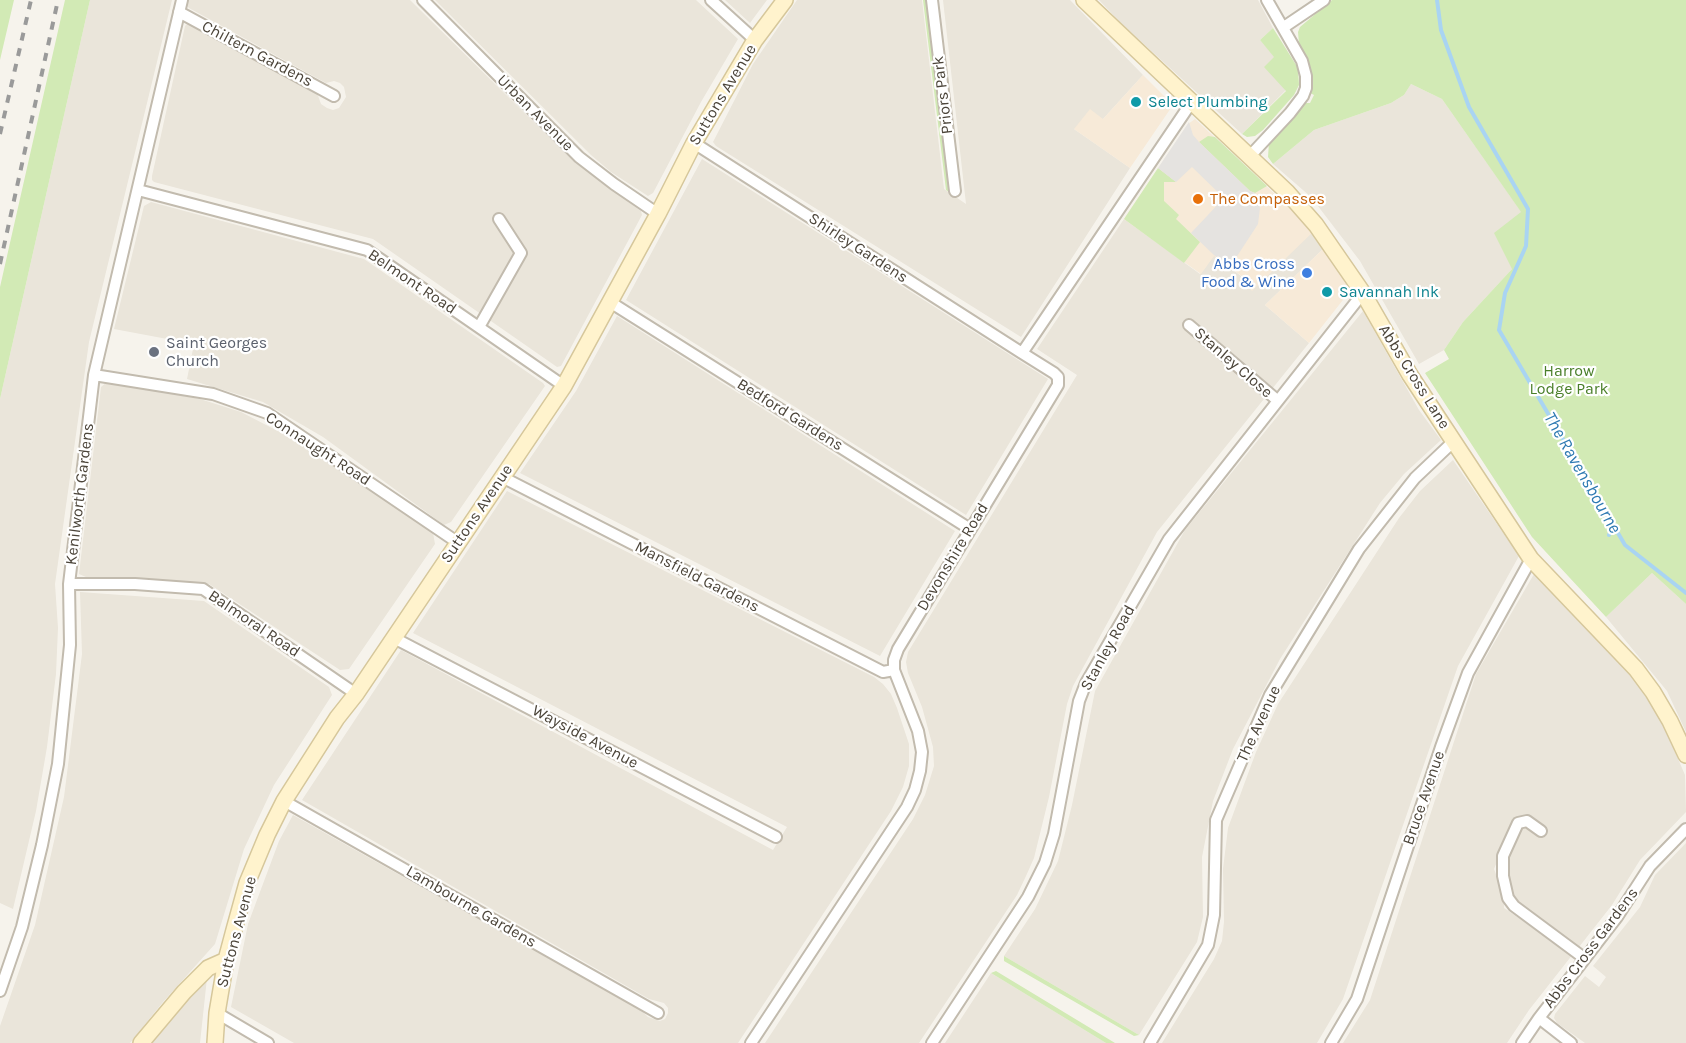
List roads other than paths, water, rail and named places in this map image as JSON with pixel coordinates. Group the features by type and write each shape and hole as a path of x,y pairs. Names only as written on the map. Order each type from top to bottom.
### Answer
{"street":[{"name":"Kenilworth Gardens","path":"0,991 22,927 55,784 69,662 69,584 94,375 182,0"},
{"name":"Urban Avenue","path":"423,0 579,157 658,214"},
{"path":"711,0 755,40"},
{"name":"Suttons Avenue","path":"215,1043 217,1013 226,960 247,884 284,801 337,718 356,694 564,386 694,143 755,40 785,0"},
{"name":"Priors Park","path":"932,0 955,191"},
{"path":"1249,157 1290,113 1306,88 1305,69 1284,27 1267,0"},
{"path":"1284,27 1324,0"},
{"name":"Abbs Cross Lane","path":"1090,2 1191,103 1287,192 1316,225 1363,293 1410,375 1531,559 1636,669 1659,702 1686,755"},
{"name":"Chiltern Gardens","path":"179,12 334,96"},
{"path":"1022,353 1191,103"},
{"name":"Shirley Gardens","path":"694,143 1022,353"},
{"name":"Belmont Road","path":"138,190 367,250 564,386"},
{"path":"479,327 520,253 499,219"},
{"name":"Stanley Road","path":"932,1043 1028,897 1044,863 1054,834 1075,719 1086,683 1168,539 1363,293"},
{"name":"Bedford Gardens","path":"610,302 970,530"},
{"name":"Stanley Close","path":"1189,325 1277,400"},
{"name":"Devonshire Road","path":"894,670 894,660 898,649 1058,385 1058,377 1054,373 1022,353"},
{"name":"Connaught Road","path":"94,375 213,394 267,413 457,542"},
{"name":"The Avenue","path":"1149,1043 1208,945 1214,915 1216,820 1270,695 1359,549 1415,478 1454,441"},
{"name":"Mansfield Gardens","path":"502,477 883,672 894,670"},
{"name":"Bruce Avenue","path":"1330,1043 1357,999 1437,758 1468,673 1531,559"},
{"name":"Balmoral Road","path":"69,584 135,584 203,589 356,694"},
{"name":"Wayside Avenue","path":"393,638 776,837"},
{"path":"752,1043 907,807 915,790 920,771 921,752 918,730 894,670"},
{"name":"Lambourne Gardens","path":"284,801 658,1013"},
{"path":"1541,831 1527,821 1518,823 1503,856 1503,876 1508,898 1514,906 1584,958"},
{"name":"Abbs Cross Gardens","path":"1522,1043 1617,917 1650,866 1686,829"},
{"path":"141,1043 184,992 208,968 226,960"},
{"path":"217,1013 268,1043"},
{"path":"1539,1018 1571,1043"}],"waterway":[{"name":"The Ravensbourne","path":"1437,0 1441,30 1469,107 1528,209 1526,246 1505,293 1499,330 1625,545 1686,593"},
{"path":"1609,535 1613,526"}],"railway":[{"path":"0,134 31,0"},
{"path":"0,264 58,0"}],"place":[{"name":"Select Plumbing","path":"1136,102"},
{"name":"The Compasses","path":"1198,199"},
{"name":"Abbs Cross Food & Wine","path":"1307,273"},
{"name":"Savannah Ink","path":"1327,292"},
{"name":"Saint Georges Church","path":"154,352"}],"park label":[{"name":"Harrow Lodge Park","path":"1569,380"}]}
